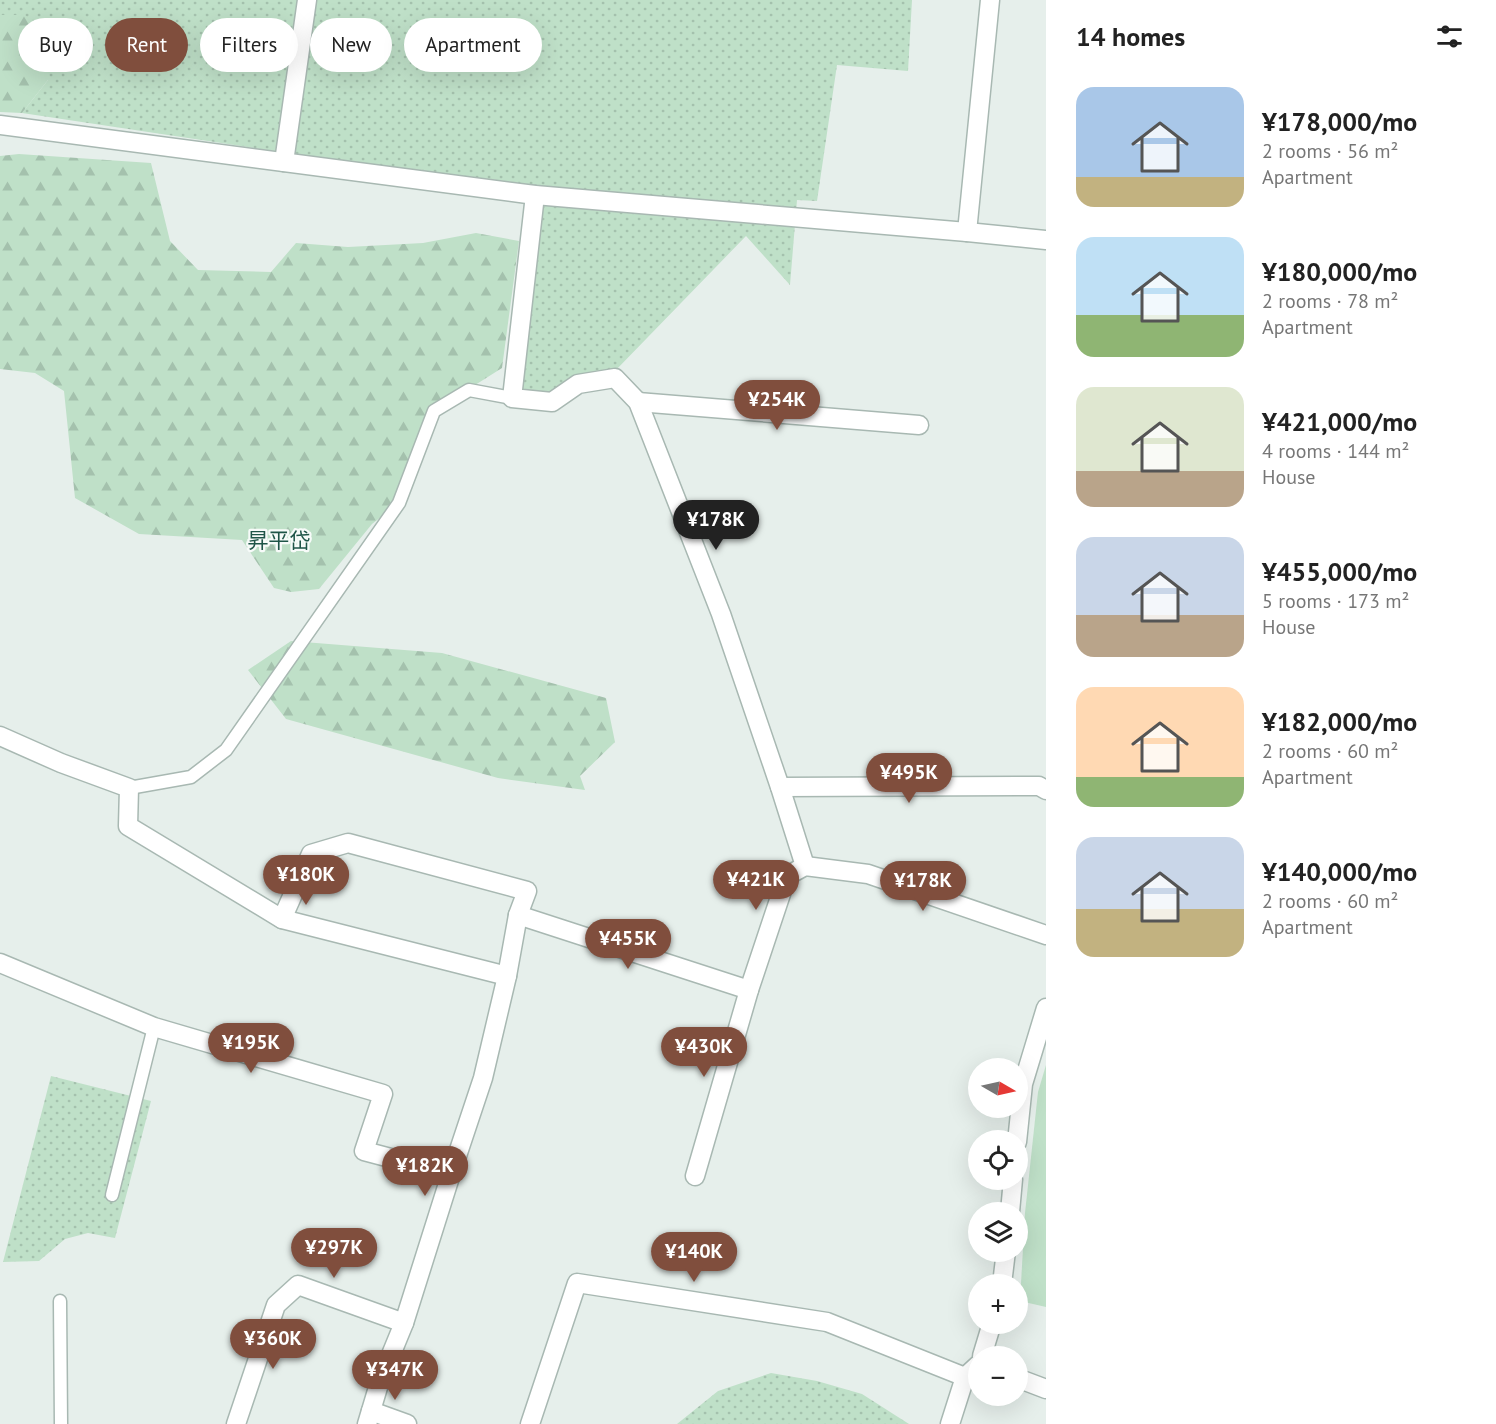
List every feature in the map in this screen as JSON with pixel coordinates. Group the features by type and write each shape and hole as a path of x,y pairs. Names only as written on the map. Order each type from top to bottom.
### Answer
{"street":[{"path":"284,162 307,0"},
{"path":"967,232 990,0"},
{"path":"0,125 535,195 1046,240"},
{"path":"535,195 512,398 552,402 578,384 615,378 638,402 721,614 805,866"},
{"path":"638,402 919,425"},
{"path":"0,737 129,788 128,826 282,919 507,975"},
{"path":"780,787 1039,786 1046,790"},
{"path":"282,919 311,854 348,843 527,891 518,915 507,975 483,1078 450,1174 404,1323 369,1418 407,1424"},
{"path":"694,1176 748,990 787,876 805,866 868,874 1046,935"},
{"path":"518,915 748,990"},
{"path":"0,963 154,1026 383,1094 364,1151 450,1174"},
{"path":"1018,1130 1023,1084 1046,1008"},
{"path":"530,1424 577,1283 827,1322 968,1370"},
{"path":"236,1424 276,1305 298,1285 404,1323"},
{"path":"950,1424 968,1379"},
{"path":"1028,1382 1046,1389"}],"lane":[{"path":"129,788 191,777 226,750 399,503 434,411 469,390 512,398"},
{"path":"112,1195 154,1026"},
{"path":"60,1300 61,1424"}],"green space":[{"path":"0,0 912,0 908,71 837,65 817,201 797,200 790,285 746,236 615,371 572,376 550,393 521,390 543,186 300,155 22,113 48,80 45,72 93,72 93,18 25,18 24,15 0,15"},
{"path":"0,15 24,15 29,18 18,18 18,72 49,72 48,80 22,113 0,112"},
{"path":"19,154 151,163 170,241 198,270 271,272 296,243 348,247 423,243 476,233 519,241 502,368 434,411 399,503 372,524 319,589 291,592 274,588 242,540 139,534 75,498 64,391 35,373 0,369 0,156"},
{"path":"291,641 442,653 606,698 615,742 580,776 585,790 498,778 286,719 248,670"},
{"path":"1046,1065 1046,1307 1028,1303 1028,1274 1022,1274 1022,1262 1028,1262 1028,1202 1026,1202 1038,1092"},
{"path":"51,1076 151,1101 115,1238 88,1233 65,1239 39,1261 3,1262"},
{"path":"771,1373 817,1381 862,1394 909,1424 677,1424 718,1391"}],"district":[{"name":"昇平岱","path":"279,540"}]}
